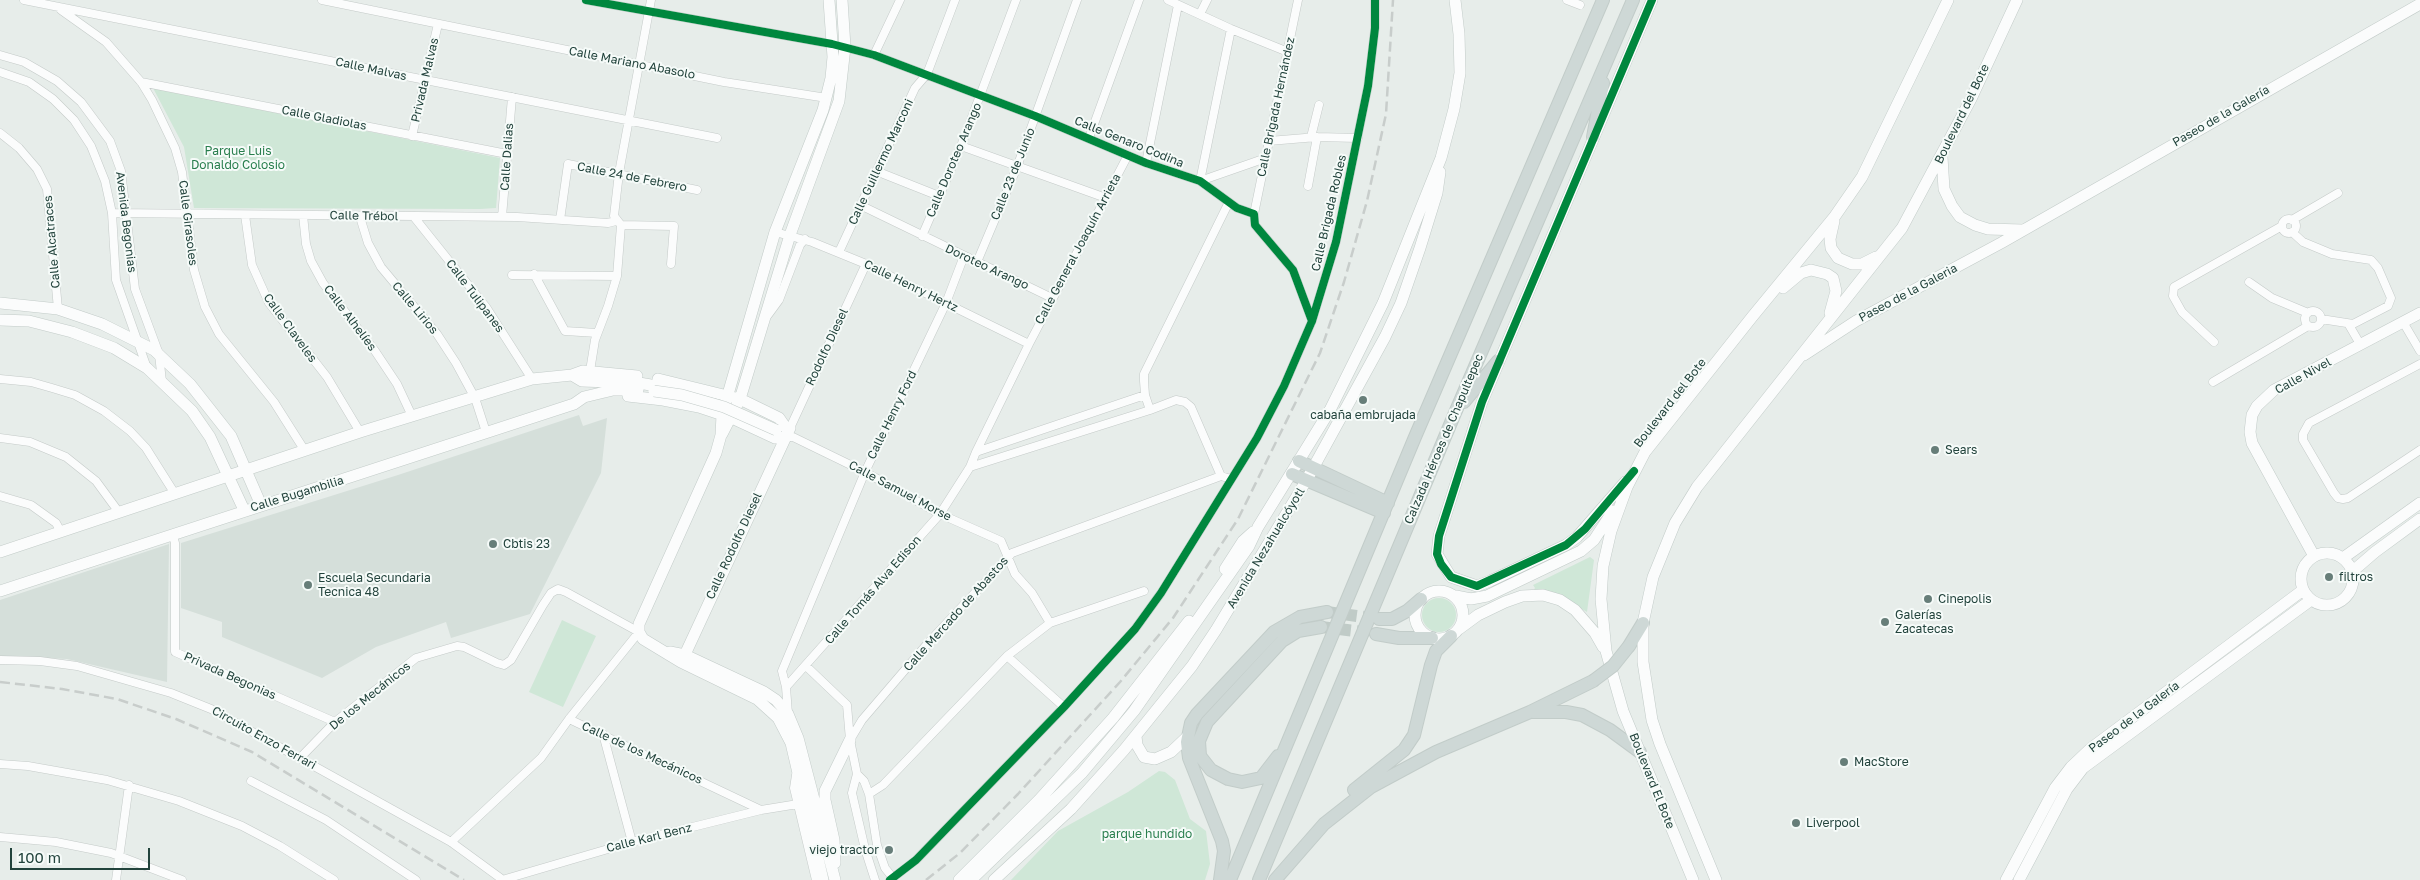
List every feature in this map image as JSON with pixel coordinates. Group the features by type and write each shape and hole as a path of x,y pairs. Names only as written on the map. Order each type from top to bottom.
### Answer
{"main road":[{"path":"829,0 832,44 831,78 827,98 818,126 775,232 729,396 727,417 707,476 639,624 639,632 643,639 666,652 764,692 776,700 798,738 836,880"},
{"path":"727,417 740,400 790,235 839,101 845,47 842,0"},
{"name":"Avenida Nezahualcóyotl","path":"994,880 1071,809 1136,736 1192,666 1288,513 1370,367 1401,303 1432,211 1441,158 1454,109 1460,73 1459,34 1455,0"},
{"path":"1230,880 1386,508 1603,0"},
{"name":"Calzada Héroes de Chapultepec","path":"1259,880 1455,413 1633,0"},
{"path":"1376,634 1399,638 1438,639 1455,633 1464,612 1455,596 1451,577 1437,554 1439,536 1482,402 1498,361 1652,0"},
{"name":"Boulevard del Bote","path":"1606,654 1601,600 1603,566 1611,531 1634,471 1661,430 1836,216 1862,177 1948,0"},
{"name":"Boulevard del Bote","path":"1716,880 1652,720 1643,662 1643,623 1653,577 1675,523 1686,503 1796,360 1902,228 1942,154 2017,0"},
{"name":"Paseo de la Galería","path":"2024,230 2420,4"},
{"path":"1593,137 1606,61"},
{"path":"1942,154 1944,189 1960,217 1988,229 2024,230"},
{"name":"Avenida Nezahualcóyotl","path":"971,880 1051,804 1107,745 1190,634 1249,546 1258,527 1292,474 1343,386 1383,303 1441,158"},
{"path":"1836,216 1830,239 1831,248 1838,258 1852,264 1862,264 1878,256"},
{"name":"Paseo de la Galeria","path":"1796,360 1856,321 2024,230"},
{"path":"1763,304 1801,273 1821,270 1832,278 1836,291 1828,320"},
{"name":"Avenida Begonias","path":"0,303 58,310 102,324 159,354 190,384 231,436 248,470 261,505"},
{"name":"Calle Nivel","path":"2314,556 2252,443 2250,424 2257,406 2274,390 2420,313"},
{"name":"Avenida Begonias","path":"0,320 29,321 72,332 114,348 147,368 192,411 210,437 230,475 244,510"},
{"path":"1455,413 1498,361"},
{"path":"0,552 118,511 360,432 532,379 572,375 582,381 592,376 649,377 705,389 740,400 779,418 785,432 775,438 700,407 635,396 608,398 574,404"},
{"name":"Calle Samuel Morse","path":"592,376 696,394 735,406 785,432"},
{"path":"700,407 705,389"},
{"name":"Calle Samuel Morse","path":"593,394 635,390 682,395 734,411 785,432"},
{"name":"Calle Bugambilia","path":"0,591 574,404 584,397 593,394"},
{"name":"Calle Rodolfo Diesel","path":"683,659 785,432"},
{"path":"1299,461 1386,508"},
{"path":"1451,577 1477,586 1566,545 1586,529 1634,471"},
{"path":"1292,474 1306,481 1386,508"},
{"path":"1379,619 1392,619 1407,611 1428,593 1437,590 1471,599 1487,596 1581,551 1594,540 1624,494"},
{"path":"1273,504 1288,513"},
{"path":"2343,558 2420,504"},
{"path":"2353,572 2375,552 2420,519"},
{"name":"Avenida Nezahualcóyotl","path":"959,880 1039,800 1113,718 1171,646 1243,541 1258,527"},
{"path":"2323,553 2334,553 2343,558 2353,572 2352,588 2342,601 2326,606 2311,600 2303,590 2301,575 2308,561 2314,556 2323,553"},
{"name":"Paseo de la Galería","path":"2006,880 2055,788 2071,767 2090,748 2303,590"},
{"path":"1275,880 1361,783 1404,750 1414,735 1436,651 1455,633 1482,613 1505,602 1527,595 1543,595 1560,600 1575,610 1595,633 1606,654"},
{"path":"1421,598 1417,606 1416,621 1419,629 1432,638"},
{"name":"Paseo de la Galería","path":"2020,880 2067,789 2084,768 2100,754 2311,600"},
{"path":"1220,880 1224,861 1222,840 1189,758 1188,736 1191,723 1197,714 1274,632 1300,617 1327,612"},
{"path":"1324,824 1371,786 1436,752 1530,712 1593,681 1613,666 1643,623"},
{"path":"1288,742 1261,778 1242,782 1228,780 1211,770 1200,756 1199,741 1207,722 1282,641 1298,631 1321,627"},
{"name":"Boulevard El Bote","path":"1606,654 1614,682 1640,752 1693,880"},
{"path":"1530,712 1566,712 1582,716 1610,730 1640,752"},
{"path":"785,718 823,880"},
{"path":"1136,736 1137,745 1144,758 1155,759 1171,752 1188,736"},
{"path":"836,880 834,840 825,800 825,791 850,740"}],"street":[{"name":"Calle Malvas","path":"24,0 59,9 149,24 717,138"},
{"name":"Calle Mariano Abasolo","path":"322,0 724,82 827,98"},
{"name":"Calle Genaro Codina","path":"586,0 832,44 874,55 1035,116 1146,162 1200,181 1237,208 1254,214"},
{"path":"592,376 598,333 617,276 618,223 614,216 619,173 630,122 651,0"},
{"path":"874,55 900,0"},
{"name":"Calle Guillermo Marconi","path":"839,252 915,88 927,74 955,0"},
{"name":"Calle Doroteo Arango","path":"922,236 981,96 1016,0"},
{"name":"Calle 23 de Junio","path":"977,262 1017,167 1077,0"},
{"path":"1089,138 1139,0"},
{"path":"1168,0 1231,30 1288,52"},
{"path":"1200,14 1207,0"},
{"name":"Calle Brigada Hernández","path":"1254,214 1298,0"},
{"name":"Calle Brigada Robles","path":"892,879 916,860 1064,707 1135,629 1189,549 1266,421 1284,386 1312,321 1336,242 1368,86 1375,28 1375,0"},
{"path":"1567,0 1580,5"},
{"path":"1146,162 1178,5"},
{"name":"Calle Girasoles","path":"59,9 106,42 141,82 152,100 175,148 182,172 194,270 205,307 220,334 274,402 305,451"},
{"name":"Privada Malvas","path":"412,136 438,24"},
{"path":"1200,181 1231,30"},
{"name":"Avenida Begonias","path":"0,55 24,62 44,72 73,94 94,116 110,140 121,171 135,289 159,354 162,382"},
{"name":"Avenida Begonias","path":"0,72 40,89 74,120 91,146 101,169 112,213 116,280 147,368"},
{"name":"Calle Gladiolas","path":"141,82 506,154"},
{"name":"Calle Dalias","path":"502,217 512,97"},
{"path":"1308,186 1319,105"},
{"name":"Calle Alcatraces","path":"0,133 19,148 37,170 46,189 58,310"},
{"path":"1269,141 1314,137 1358,138"},
{"path":"961,146 1106,198"},
{"name":"Calle General Joaquín Arrieta","path":"976,452 1052,298 1128,155"},
{"path":"1200,181 1266,158"},
{"name":"Calle 24 de Febrero","path":"560,220 568,164 697,190"},
{"path":"876,171 939,196"},
{"path":"2214,342 2182,312 2173,296 2174,287 2282,226 2285,220 2292,220 2338,194"},
{"path":"1150,410 1145,395 1144,374 1229,202"},
{"name":"Doroteo Arango","path":"860,205 1052,298"},
{"name":"Calle Trébol","path":"112,213 502,217 674,226 671,264"},
{"path":"1254,214 1255,225 1293,270 1312,321"},
{"name":"Calle Claveles","path":"245,215 252,265 269,303 327,377 360,432"},
{"name":"Calle Alhelíes","path":"303,215 306,244 311,261 323,283 376,351 397,384 412,416"},
{"name":"Calle Lirios","path":"360,216 368,243 381,267 437,334 475,398 486,432"},
{"name":"Calle Tulipanes","path":"414,217 486,306 532,379"},
{"path":"2282,226 2285,233 2292,232 2296,226 2292,220"},
{"name":"Calle Henry Hertz","path":"775,232 805,239 839,252 1029,344"},
{"path":"2292,232 2303,242 2332,254 2375,262 2391,298 2391,302 2359,322 2349,324 2321,319"},
{"path":"764,319 779,300 796,253 805,239"},
{"name":"Calle Henry Ford","path":"786,687 782,671 865,472 946,303 964,256"},
{"name":"Rodolfo Diesel","path":"785,432 866,264"},
{"path":"512,274 617,276"},
{"path":"534,274 565,331 598,333"},
{"path":"2249,282 2272,298 2308,313 2318,313 2321,319"},
{"path":"2308,313 2305,320 2308,326"},
{"path":"2213,382 2308,326 2317,326 2321,319"},
{"path":"2403,322 2420,351"},
{"path":"2349,324 2360,344"},
{"path":"2420,364 2309,423 2303,434 2304,440 2334,493 2338,498 2343,499 2348,498 2420,450"},
{"path":"0,379 31,382 52,388 80,398 104,411 130,431 146,448 174,494"},
{"path":"976,452 1145,395"},
{"path":"970,467 1176,400 1189,404 1197,418 1221,476 1231,479"},
{"name":"Calle Samuel Morse","path":"785,432 865,472 940,514 1001,542 1009,556 1015,574 1032,593 1050,623"},
{"path":"0,438 30,442 66,456 96,481 118,511"},
{"name":"Calle Tomás Alva Edison","path":"786,687 940,514 970,467 976,452"},
{"name":"Calle Mercado de Abastos","path":"850,740 868,713 928,643 1009,556 1019,549 1221,476"},
{"path":"0,496 19,499 31,505 56,523 61,532"},
{"name":"Privada Begonias","path":"173,536 175,543 175,652 335,722"},
{"name":"De los Mecánicos","path":"300,758 335,722 416,658 445,648 464,647 504,665 511,660 551,593 558,590 566,592 639,632"},
{"path":"869,794 883,785 1007,656 1050,623 1144,592"},
{"name":"Calle de los Mecánicos","path":"639,632 569,719 761,810"},
{"path":"1007,656 1064,707"},
{"name":"Circuito Enzo Ferrari","path":"0,660 40,661 77,666 171,692 210,709 451,842 503,880"},
{"path":"806,666 847,705 850,740 857,774 852,793 865,849 875,880"},
{"path":"785,718 786,687"},
{"path":"451,842 541,758 569,719"},
{"path":"603,734 632,842"},
{"path":"0,764 74,773 129,786 179,801 228,820 280,846 334,880"},
{"path":"797,767 794,788 816,880"},
{"path":"857,774 864,781 869,794 877,845 885,868 892,879"},
{"path":"251,781 326,820 416,880"},
{"path":"116,880 129,786"},
{"name":"Calle Karl Benz","path":"503,880 632,842 761,810 798,804"},
{"path":"0,837 56,842 111,853 119,858 182,880"}],"shaded area":[{"path":"579,415 583,426 607,418 601,473 530,614 451,638 446,622 376,647 322,678 222,637 222,622 181,608 181,543 398,475"},
{"path":"169,544 167,682 67,659 0,656 0,600"}],"green space":[{"name":"Parque Luis Donaldo Colosio","path":"153,88 500,158 496,208 194,208 184,147"},
{"path":"1590,557 1594,560 1587,612 1558,595 1533,591 1535,588 1533,585"},
{"path":"1439,598 1446,599 1451,603 1455,608 1455,622 1451,627 1446,631 1439,632 1432,631 1427,627 1423,622 1422,615 1423,608 1427,603 1432,599"},
{"path":"562,620 596,636 563,707 529,692"},
{"name":"parque hundido","path":"1159,771 1165,772 1175,780 1190,819 1206,831 1210,864 1205,880 1011,880 1058,831 1128,792"}],"tunnel":[{"path":"1327,612 1379,619"},
{"path":"1321,627 1373,633"}],"railway":[{"path":"926,880 960,853 1018,794 1120,682 1173,618 1238,519 1320,353 1344,282 1367,201 1386,114 1393,0"},
{"path":"0,682 62,689 117,699 176,719 252,752 464,880"}],"cycle path":[{"path":"586,0 832,44 874,55 1035,116 1146,163 1200,181 1237,208 1254,214 1255,225 1293,270 1312,321"},
{"path":"890,880 916,860 1064,707 1135,629 1161,593 1257,438 1284,386 1312,321 1336,242 1368,86 1375,28 1375,0"},
{"path":"1634,471 1585,529 1566,545 1477,586 1451,577 1441,564 1437,554 1439,536 1482,402 1652,0"}],"place":[{"name":"cabaña embrujada","path":"1363,400"},
{"name":"Sears","path":"1935,450"},
{"name":"Cbtis 23","path":"493,544"},
{"name":"filtros","path":"2329,577"},
{"name":"Escuela Secundaria Tecnica 48","path":"308,585"},
{"name":"Cinepolis","path":"1928,599"},
{"name":"Galerías Zacatecas","path":"1885,622"},
{"name":"MacStore","path":"1844,762"},
{"name":"Liverpool","path":"1796,823"},
{"name":"viejo tractor","path":"889,850"}]}
